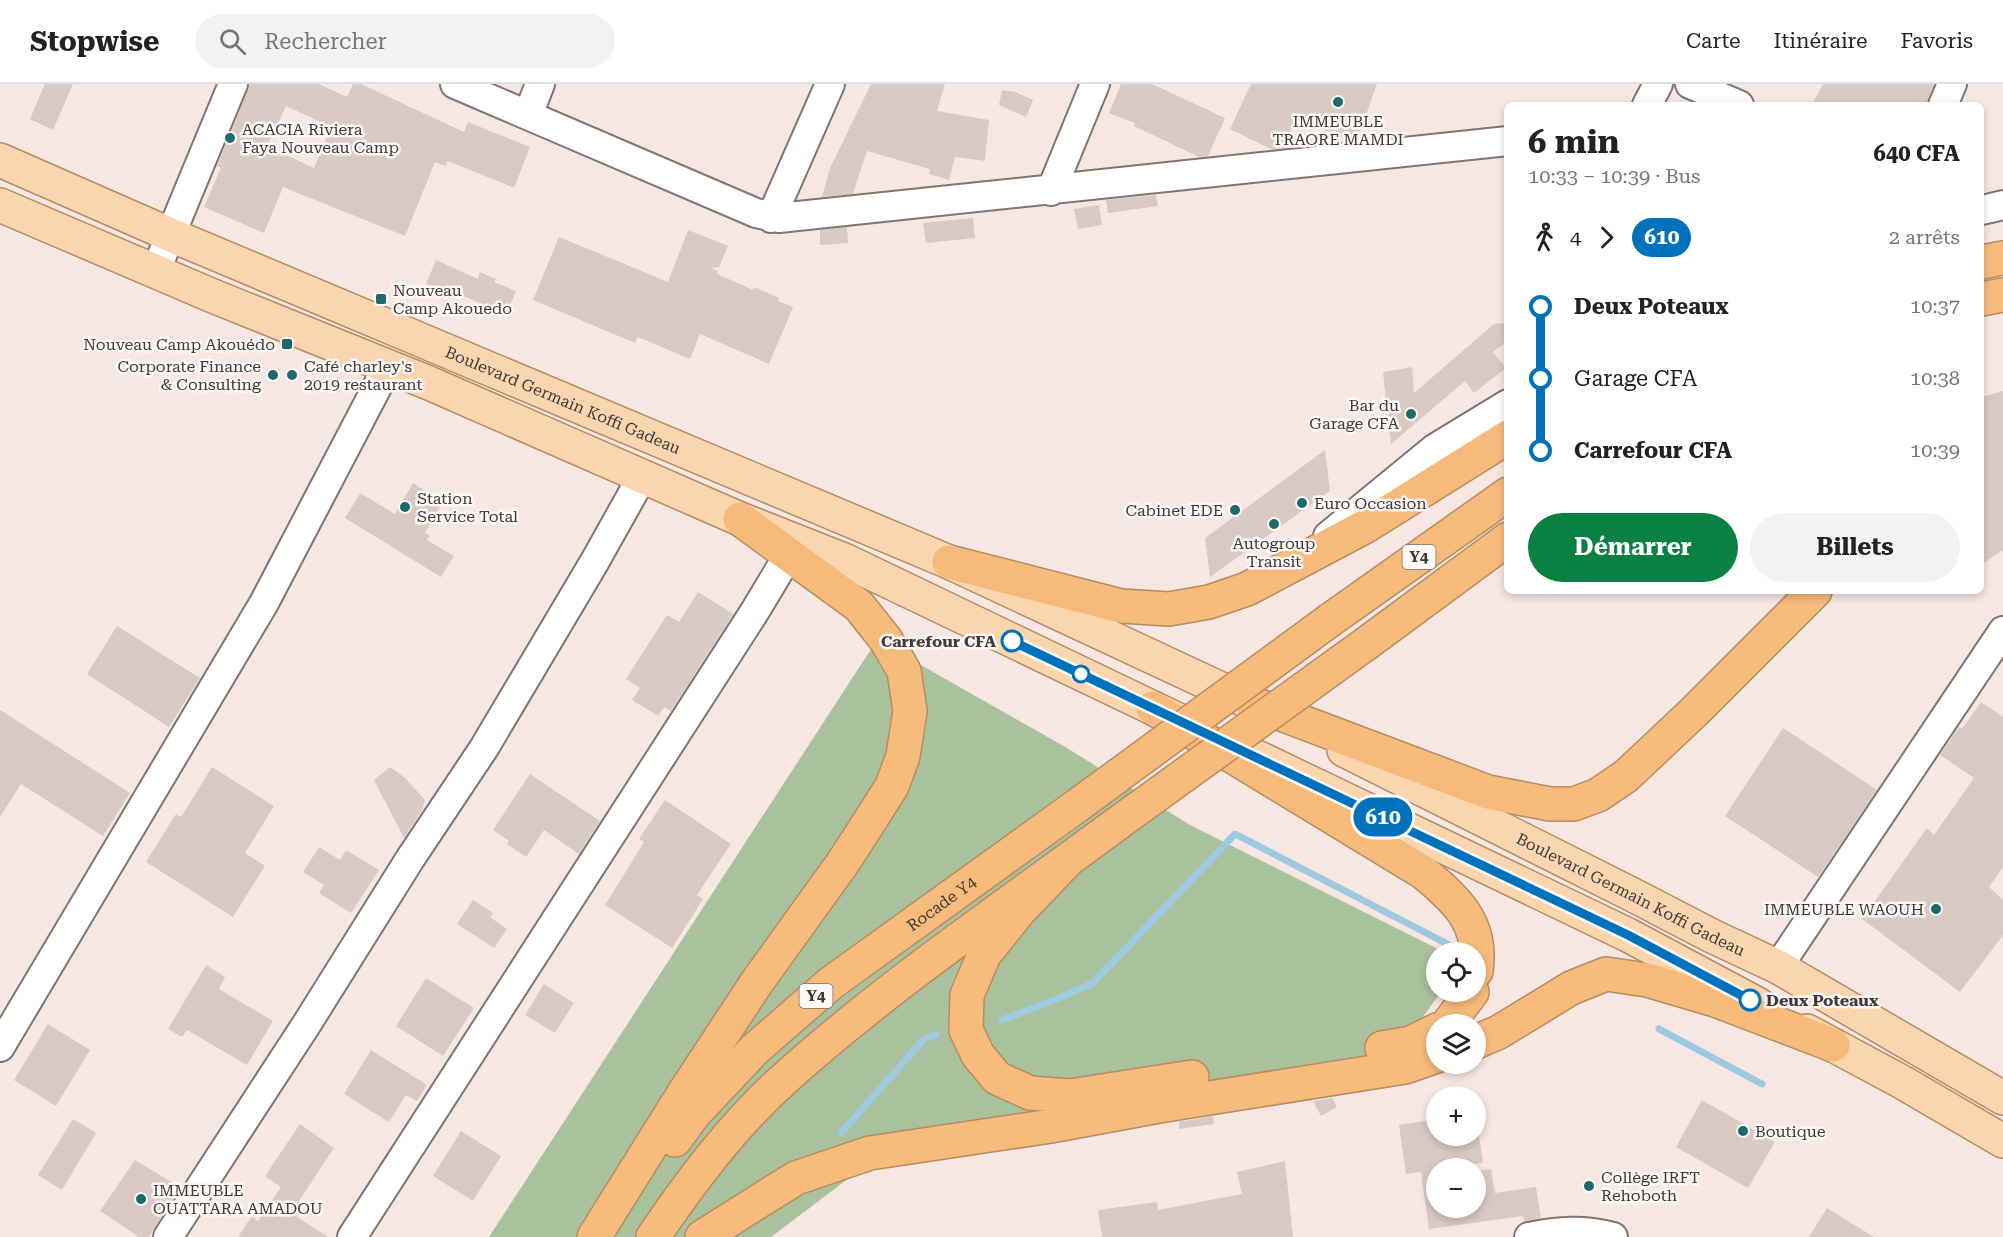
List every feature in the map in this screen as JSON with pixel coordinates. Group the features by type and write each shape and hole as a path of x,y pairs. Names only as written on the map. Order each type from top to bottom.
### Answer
{"highway":[{"path":"1984,262 2003,258"},
{"path":"1984,299 2003,295"},
{"path":"949,562 1121,606 1169,609 1209,602 1247,589 1366,526 1504,440"},
{"name":"Rocade Y4","path":"600,1237 694,1114 754,1050 831,983 1330,620 1504,497"},
{"path":"594,1237 757,982 867,827 892,786 903,756 910,711 903,671 886,640 859,606 793,548 740,519"},
{"name":"Y4","path":"653,1237 724,1141 782,1081 878,1000 1504,543"},
{"path":"1251,703 1488,792 1550,804 1574,804 1598,795 1626,776 1812,594"},
{"path":"1153,708 1424,873 1450,894 1473,926 1475,942"},
{"path":"1067,861 1020,910 984,955 968,995 966,1030 978,1054 997,1078 1030,1093 1070,1096 1373,1050 1411,1043 1426,1036"},
{"path":"1486,1038 1571,988 1605,974 1647,980 1715,999 1833,1045"},
{"path":"702,1237 796,1178 870,1153 1051,1126 1405,1066 1426,1059"}],"main road":[{"name":"Boulevard Germain Koffi Gadeau","path":"0,160 949,562 1125,643 1251,703 1712,936 1778,966 2003,1098"},
{"path":"0,205 213,296 524,424 740,519"},
{"path":"793,548 844,560 1628,935 1902,1082 2003,1141"}],"street":[{"path":"156,270 233,84"},
{"path":"455,84 771,218 790,218 1051,191 1504,141"},
{"path":"528,115 540,84"},
{"path":"771,218 830,84"},
{"path":"1051,191 1095,84"},
{"path":"1649,102 1658,84"},
{"path":"1689,84 1732,102"},
{"path":"1944,102 1952,84"},
{"path":"1984,210 2003,205"},
{"path":"0,1047 264,603 387,366"},
{"path":"1293,565 1434,449 1504,406"},
{"path":"168,1237 302,1032 410,859 484,748 642,477"},
{"path":"352,1237 755,611 793,548"},
{"path":"1778,966 2003,631"},
{"path":"1529,1237 1559,1231 1589,1232 1613,1237"}],"green space":[{"path":"877,640 1067,748 1190,825 1426,943 1426,1002 1434,1002 1393,1058 910,1132 771,1237 489,1237"}],"building":[{"path":"45,84 73,84 53,130 30,119"},
{"path":"250,84 319,84 347,97 353,84 361,84 464,132 468,122 530,147 514,188 448,161 445,166 435,162 405,236 283,187 264,233 204,207 221,168 217,166","holes":["286,106 331,127 314,168 267,146"]},
{"path":"871,84 945,84 937,111 989,120 985,161 955,157 949,180 929,174 930,169 867,151 853,194 822,197 830,168"},
{"path":"1121,84 1152,84 1225,118 1208,156 1199,157 1134,126 1135,123 1109,113"},
{"path":"1251,84 1377,84 1357,140 1353,141 1295,119 1286,148 1271,149 1230,129"},
{"path":"1823,84 1934,84 1927,102 1814,102"},
{"path":"1002,90 1015,92 1033,100 1026,117 999,105"},
{"path":"1156,195 1158,206 1108,213 1106,200"},
{"path":"1099,205 1102,225 1078,229 1074,209"},
{"path":"973,218 975,238 926,243 923,223"},
{"path":"847,227 848,243 820,245 820,230"},
{"path":"688,230 728,246 719,267 710,268 718,271 717,274 753,290 754,287 793,307 769,364 700,334 690,359 638,337 635,343 533,300 559,237 668,282"},
{"path":"436,260 478,279 480,272 496,279 494,282 516,291 506,315 455,292 453,297 426,284"},
{"path":"1504,323 1504,343 1493,352 1504,366 1504,370 1474,393 1465,381 1391,444 1383,372 1412,367 1414,393 1494,324"},
{"path":"2003,391 2003,550 1984,563 1984,396"},
{"path":"1325,450 1330,491 1210,577 1205,538"},
{"path":"413,483 443,502 425,533 430,536 427,540 454,556 441,577 345,518 360,493 395,514"},
{"path":"698,592 733,614 671,711 664,707 658,716 632,700 640,688 626,679 667,615 679,622"},
{"path":"117,626 200,678 169,727 87,674"},
{"name":"IMMEUBLE WAOUH","path":"1981,702 2003,717 2003,867 1989,887 2003,900 2003,935 1960,992 1862,919 1927,828 1934,835 1974,778 1940,755 1959,727 1962,729"},
{"path":"0,710 130,793 103,836 21,784 0,817"},
{"path":"1783,728 1877,790 1818,877 1725,816"},
{"path":"212,767 274,806 245,853 265,866 233,917 146,862 176,814 181,817"},
{"path":"390,767 404,777 425,800 422,810 404,838 374,780"},
{"path":"530,774 600,821 579,854 544,830 526,857 507,844 509,841 493,830"},
{"path":"665,800 731,844 697,895 703,899 672,948 605,905 644,842 639,839"},
{"path":"319,847 340,860 346,850 379,870 351,913 319,893 324,885 303,872"},
{"path":"473,900 493,913 490,917 507,929 494,948 457,924"},
{"path":"206,965 225,977 219,989 273,1021 247,1065 187,1030 182,1037 168,1029"},
{"path":"426,978 474,1008 443,1056 396,1026"},
{"path":"544,984 574,1003 555,1033 525,1015"},
{"path":"48,1024 90,1050 56,1106 14,1080"},
{"path":"371,1050 427,1085 417,1101 406,1095 389,1122 344,1094"},
{"path":"1332,1098 1337,1107 1321,1116 1313,1101"},
{"path":"1702,1100 1775,1142 1748,1188 1676,1147"},
{"path":"1213,1116 1214,1124 1179,1129 1179,1122"},
{"path":"73,1119 96,1133 62,1190 38,1175"},
{"path":"1426,1121 1426,1146 1480,1146 1482,1158 1426,1158 1426,1208 1421,1172 1406,1174 1399,1125"},
{"path":"300,1124 334,1148 291,1213 328,1237 238,1237 252,1216 258,1221 281,1187 265,1176"},
{"path":"461,1131 501,1156 473,1201 433,1176"},
{"name":"IMMEUBLE OUATTARA AMADOU","path":"135,1160 180,1187 149,1237 139,1237 100,1211"},
{"path":"1285,1161 1293,1237 1102,1237 1098,1210 1157,1202 1158,1210 1242,1194 1237,1172"},
{"path":"1491,1169 1495,1193 1536,1187 1541,1218 1524,1222 1523,1216 1429,1229 1427,1218 1486,1218 1486,1170"},
{"path":"1827,1208 1874,1237 1809,1237"}],"waterway":[{"path":"1002,1020 1093,983 1235,834 1444,942"},
{"path":"1659,1029 1762,1084"},
{"path":"841,1133 924,1039 936,1035"}],"bus line":[{"name":"610","path":"1012,641 1628,935 1750,1000"}],"place":[{"name":"IMMEUBLE TRAORE MAMDI","path":"1338,102"},
{"name":"ACACIA Riviera Faya Nouveau Camp","path":"230,138"},
{"name":"Nouveau Camp Akouedo","path":"381,299"},
{"name":"Nouveau Camp Akouédo","path":"287,344"},
{"name":"Corporate Finance & Consulting","path":"273,375"},
{"name":"Café charley's 2019 restaurant","path":"292,375"},
{"name":"Bar du Garage CFA","path":"1411,414"},
{"name":"Euro Occasion","path":"1302,503"},
{"name":"Station Service Total","path":"405,507"},
{"name":"Cabinet EDE","path":"1235,510"},
{"name":"Autogroup Transit","path":"1274,524"},
{"name":"Carrefour CFA","path":"1012,641"},
{"name":"IMMEUBLE WAOUH","path":"1936,909"},
{"name":"Deux Poteaux","path":"1750,1000"},
{"name":"Boutique","path":"1743,1131"},
{"name":"Collège IRFT Rehoboth","path":"1589,1186"},
{"name":"IMMEUBLE OUATTARA AMADOU","path":"141,1199"}]}
